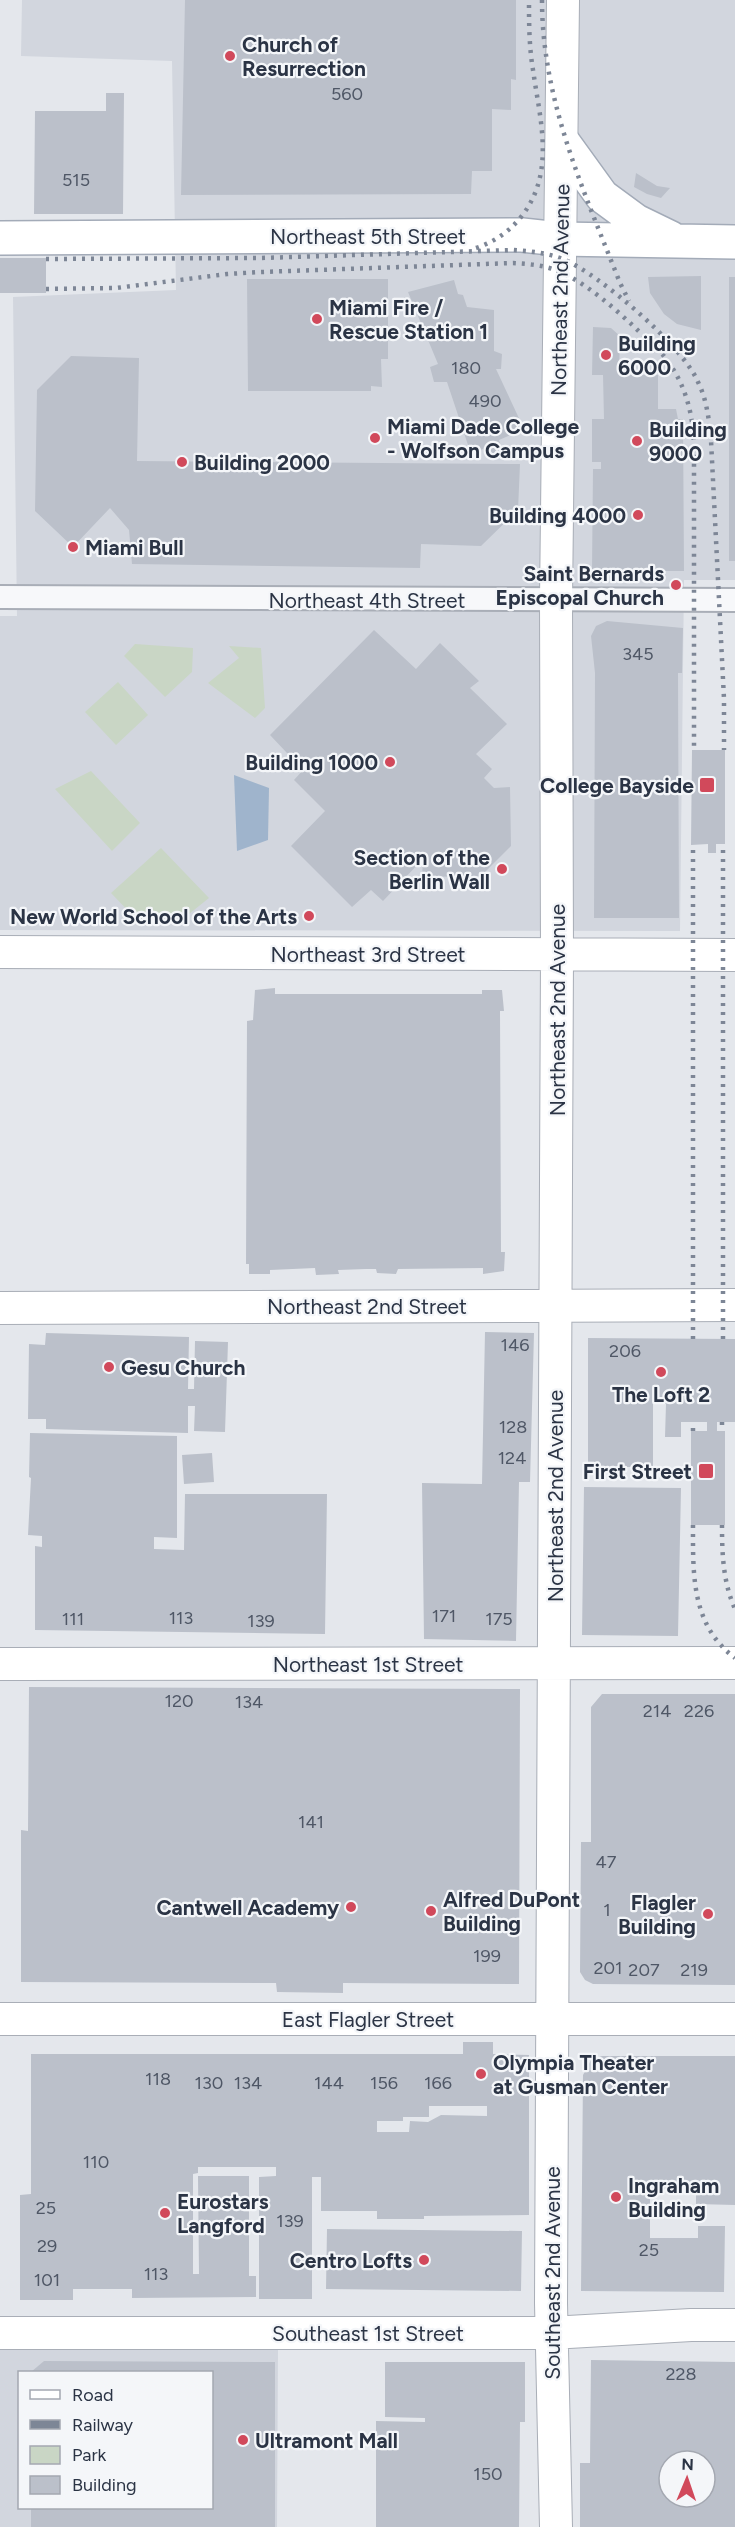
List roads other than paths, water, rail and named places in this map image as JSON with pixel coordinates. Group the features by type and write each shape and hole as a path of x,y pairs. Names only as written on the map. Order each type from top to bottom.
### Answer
{"main road":[{"name":"Northeast 2nd Avenue","path":"552,2019 557,955 556,600 563,0"},
{"path":"563,142 602,196 636,220 679,242"},
{"name":"Northeast 5th Street","path":"0,238 522,235 559,239 735,242"},
{"name":"Northeast 3rd Street","path":"0,952 735,955"},
{"name":"Northeast 2nd Street","path":"0,1308 735,1305"},
{"name":"Northeast 1st Street","path":"0,1664 735,1663"},
{"name":"East Flagler Street","path":"0,2019 735,2019"},
{"name":"Southeast 2nd Avenue","path":"552,2019 551,2334 555,2527"},
{"name":"Southeast 1st Street","path":"0,2333 551,2334 691,2325 735,2325"}],"street":[{"name":"Northeast 4th Street","path":"0,597 735,600"}],"water":[{"path":"234,775 269,788 268,840 237,851"}],"railway":[{"path":"476,248 501,236 521,217 532,200 539,182 543,146 542,127 531,52 529,0"},
{"path":"542,0 549,74 557,110 580,180 629,301"},
{"path":"46,259 261,258 513,250 551,255 563,259 597,279 618,295 676,350 698,382 706,403 711,440 724,699 724,750"},
{"path":"46,289 116,288 261,272 513,263 553,269 585,286 614,308 663,355 677,376 690,409 694,446 694,750"},
{"path":"693,844 693,1339"},
{"path":"723,844 723,1339"},
{"path":"693,1422 693,1431"},
{"path":"722,1422 722,1431"},
{"path":"693,1525 693,1562 702,1614 721,1645 735,1658"},
{"path":"722,1525 726,1578 735,1609"}],"place":[{"name":"Church of Resurrection","path":"230,56"},
{"name":"Miami Fire / Rescue Station 1","path":"317,319"},
{"name":"Building 6000","path":"606,355"},
{"name":"Miami Dade College - Wolfson Campus","path":"375,438"},
{"name":"Building 9000","path":"637,441"},
{"name":"Building 2000","path":"182,462"},
{"name":"Building 4000","path":"638,515"},
{"name":"Miami Bull","path":"73,547"},
{"name":"Saint Bernards Episcopal Church","path":"676,585"},
{"name":"Building 1000","path":"390,762"},
{"name":"College Bayside","path":"707,785"},
{"name":"Section of the Berlin Wall","path":"502,869"},
{"name":"New World School of the Arts","path":"309,916"},
{"name":"Gesu Church","path":"109,1367"},
{"name":"The Loft 2","path":"661,1372"},
{"name":"First Street","path":"706,1471"},
{"name":"Cantwell Academy","path":"351,1907"},
{"name":"Alfred DuPont Building","path":"431,1911"},
{"name":"Flagler Building","path":"708,1914"},
{"name":"Olympia Theater at Gusman Center","path":"481,2074"},
{"name":"Ingraham Building","path":"616,2197"},
{"name":"Eurostars Langford","path":"165,2213"},
{"name":"Centro Lofts","path":"424,2260"},
{"name":"Ultramont Mall","path":"243,2440"}]}
